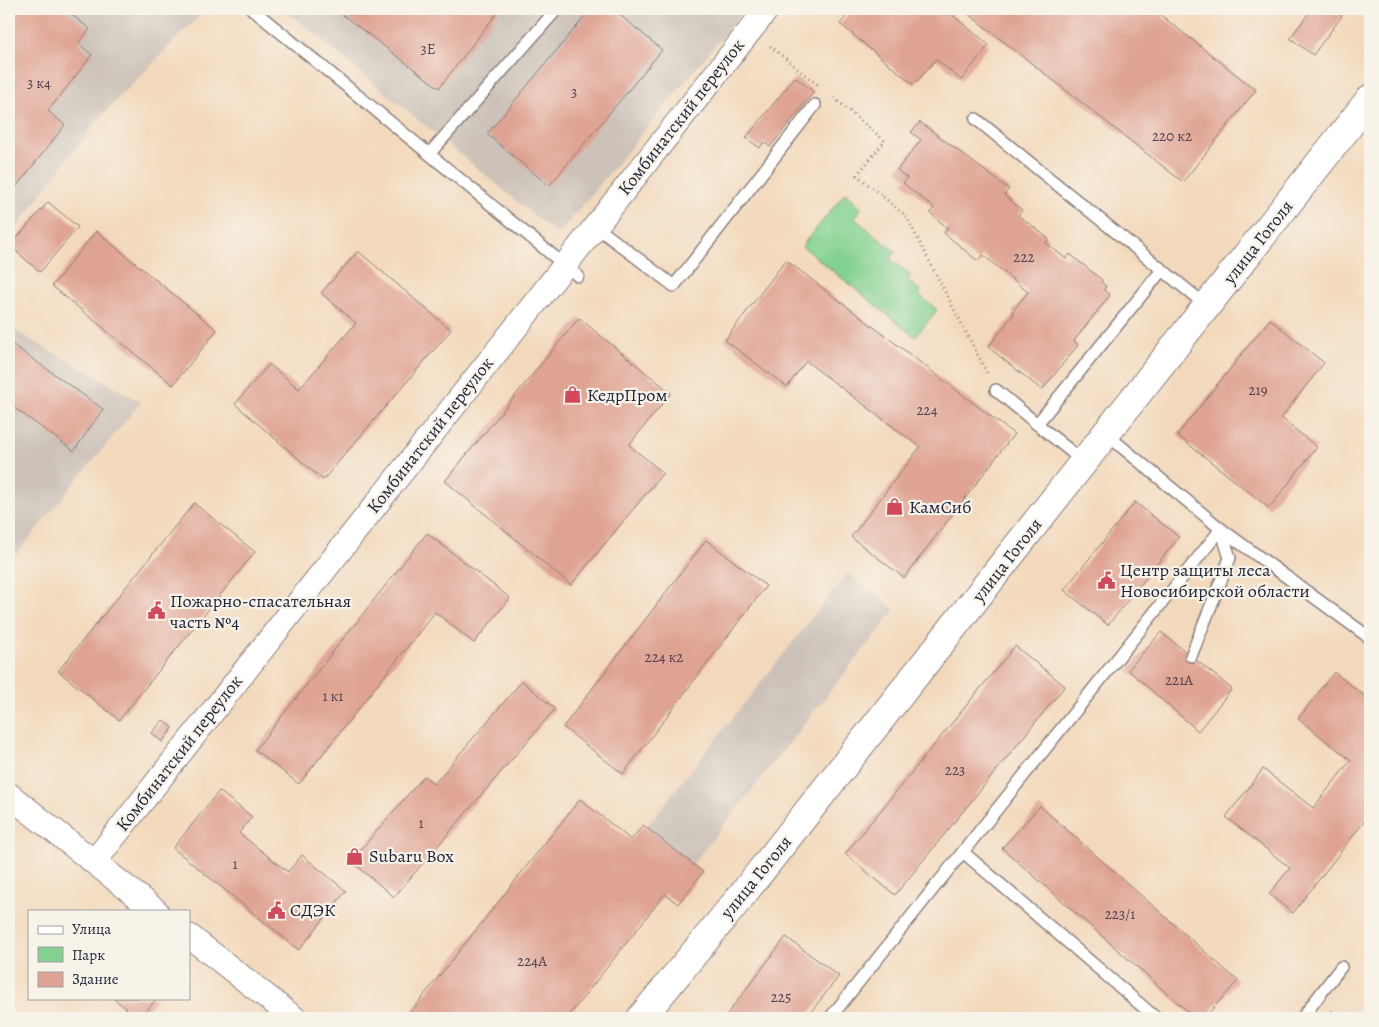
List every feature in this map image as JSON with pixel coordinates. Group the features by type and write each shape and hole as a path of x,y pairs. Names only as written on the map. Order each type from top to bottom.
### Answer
{"street":[{"name":"Комбинатский переулок","path":"94,862 572,270 595,226 767,9"},
{"name":"улица Гоголя","path":"641,1018 738,900 1370,99"},
{"path":"9,795 155,910"},
{"path":"190,937 294,1018"}],"lane":[{"path":"252,9 572,270"},
{"path":"430,154 556,9"},
{"path":"595,226 674,286 815,105"},
{"path":"976,119 1206,306"},
{"path":"1037,424 1162,270"},
{"path":"996,390 1084,462"},
{"path":"1106,434 1221,529 1370,638"},
{"path":"1191,656 1230,558 1221,529"},
{"path":"830,1018 1221,529"},
{"path":"963,852 1156,1018"},
{"path":"1302,1018 1341,967"}],"path":[{"path":"750,30 825,91"},
{"path":"832,98 885,141 857,175 906,216 996,390"}],"shaded area":[{"path":"9,9 206,9 99,118 9,237"},
{"path":"284,9 745,9 558,235"},
{"path":"9,327 141,402 9,563"},
{"path":"848,573 895,610 692,865 645,828"}],"green space":[{"path":"845,193 862,207 854,218 896,252 890,259 911,275 907,280 921,291 919,295 937,310 915,337 802,246"}],"building":[{"path":"9,9 64,9 90,29 78,43 92,55 48,111 65,125 9,196"},
{"path":"335,9 500,9 439,88"},
{"path":"591,9 613,9 662,50 549,186 487,134"},
{"path":"853,9 945,9 989,45 961,80 936,59 914,85 840,24"},
{"path":"962,9 1153,9 1256,90 1183,182"},
{"path":"1312,9 1331,9 1342,16 1313,55 1290,38"},
{"path":"795,77 814,92 770,147 764,142 760,148 746,138"},
{"path":"920,122 1009,189 1004,195 1022,210 1018,215 1049,239 1046,243 1066,259 1070,254 1102,280 1101,282 1106,286 1104,290 1110,295 1074,341 1078,345 1042,390 988,347 1014,314 1012,312 1028,292 983,255 978,261 944,233 948,228 930,213 934,208 903,183 907,178 897,170 921,140 911,132"},
{"path":"48,202 78,227 40,272 10,246"},
{"path":"96,231 217,330 173,385 52,286"},
{"path":"358,251 451,330 323,480 235,404 269,364 299,389 356,323 321,293"},
{"path":"786,260 1014,434 904,578 851,537 920,447 806,361 787,387 725,340"},
{"path":"579,318 671,393 629,445 663,473 571,585 445,481"},
{"path":"1270,319 1324,363 1281,418 1317,447 1269,508 1177,435"},
{"path":"9,342 103,409 74,451 9,404"},
{"path":"1135,502 1179,537 1108,625 1064,590"},
{"name":"Пожарно-спасательная часть №4","path":"194,503 255,552 119,720 58,671"},
{"path":"427,533 510,598 474,643 435,612 299,784 255,750"},
{"path":"706,540 766,586 623,774 563,727"},
{"path":"1161,632 1232,689 1198,731 1128,670"},
{"path":"1015,646 1065,686 895,895 845,854"},
{"path":"1334,672 1370,700 1370,814 1293,913 1269,894 1290,868 1226,817 1263,769 1313,808 1351,760 1298,719"},
{"path":"522,681 555,709 394,897 351,861 424,776 434,784"},
{"path":"163,720 173,728 162,742 152,733"},
{"path":"219,791 252,817 239,833 288,872 302,855 346,891 299,950 173,848"},
{"path":"580,799 631,840 643,825 703,872 678,904 665,894 567,1018 406,1018"},
{"path":"1040,806 1238,981 1204,1018 1195,1018 1002,848"},
{"path":"786,937 839,976 806,1018 724,1018"},
{"path":"116,1000 155,1000 141,1018 138,1018"}],"place":[{"name":"КедрПром","path":"573,395"},
{"name":"КамСиб","path":"895,507"},
{"name":"Центр защиты леса Новосибирской области","path":"1106,580"},
{"name":"Пожарно-спасательная часть №4","path":"156,611"},
{"name":"Subaru Box","path":"355,856"},
{"name":"СДЭК","path":"276,910"}]}
